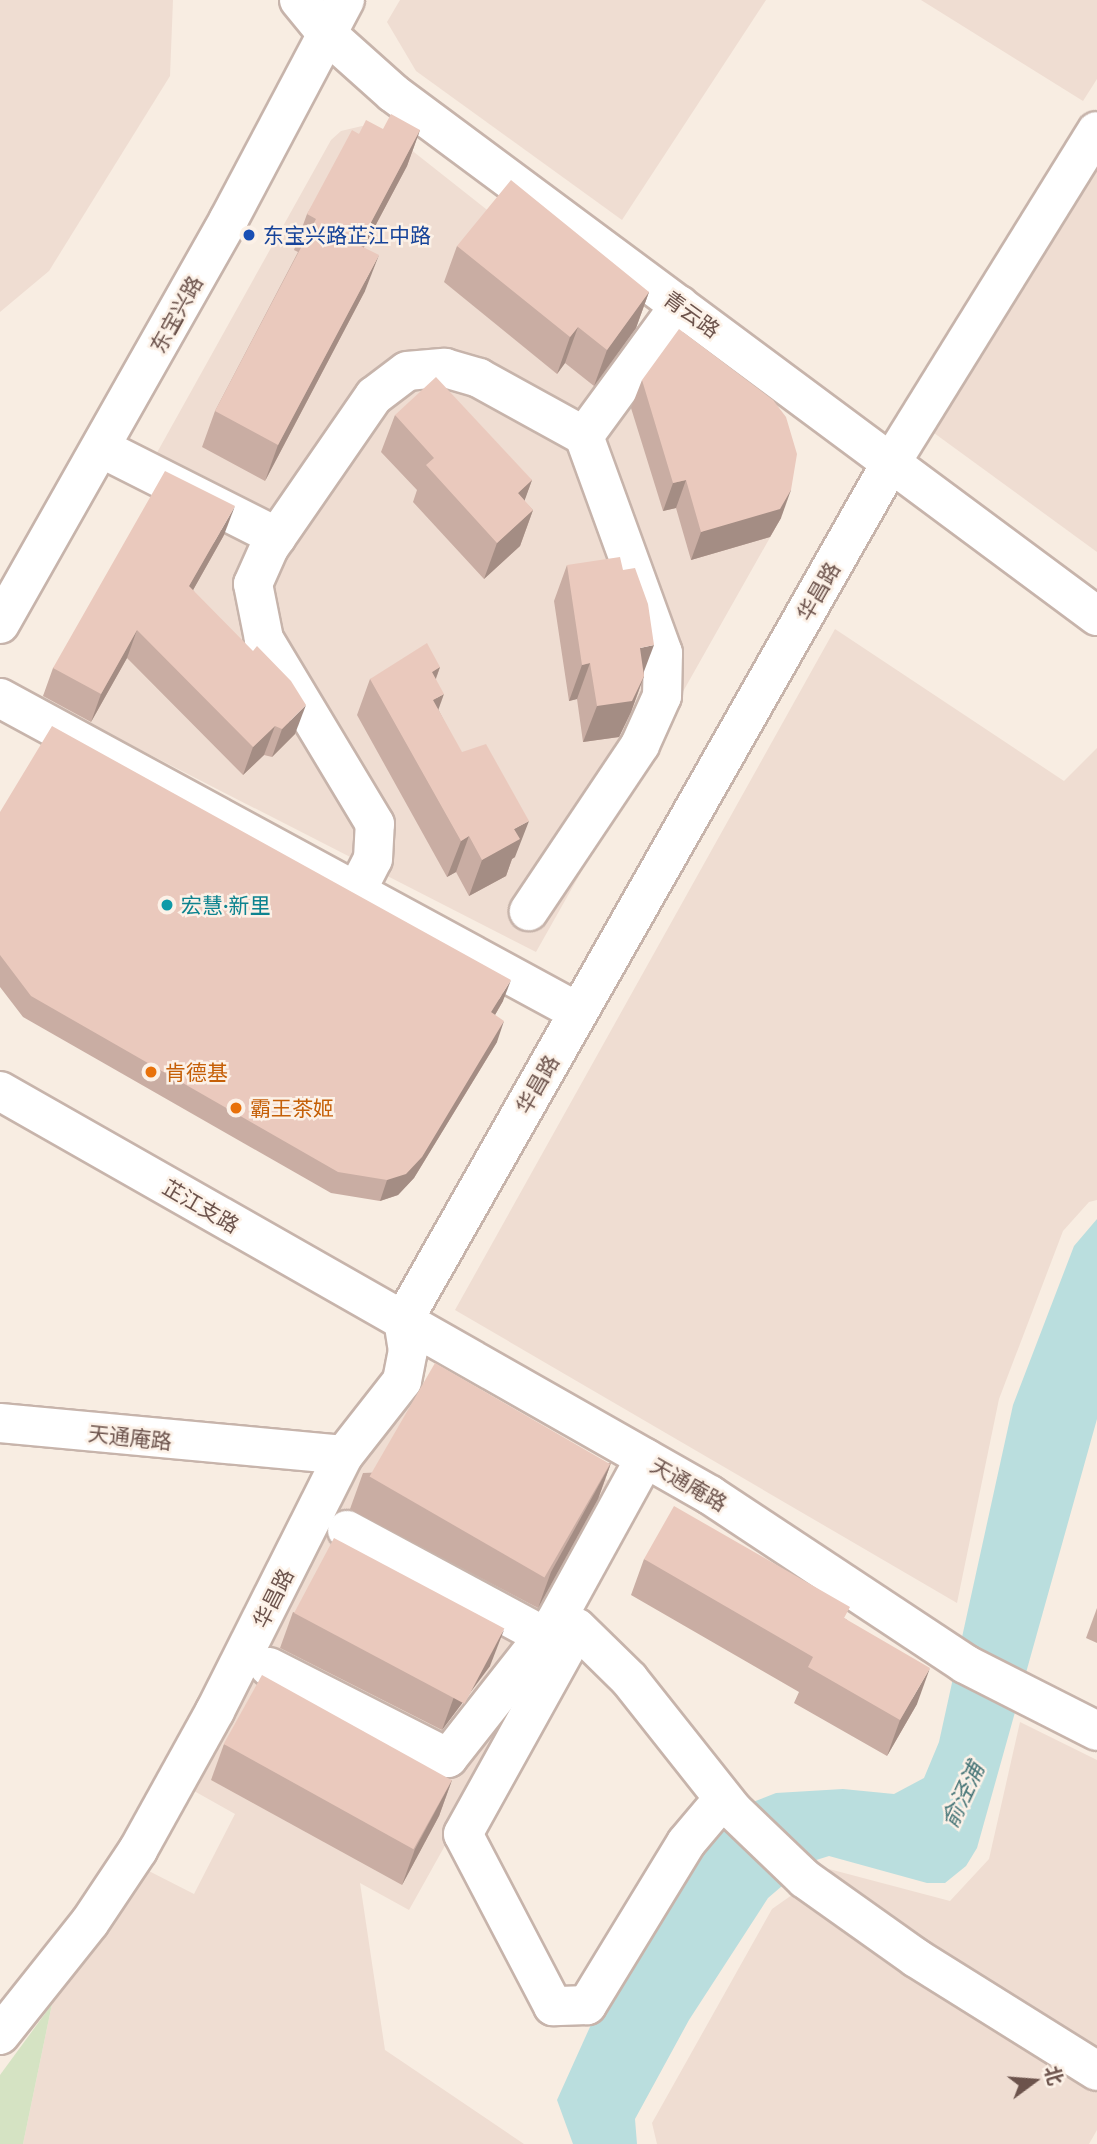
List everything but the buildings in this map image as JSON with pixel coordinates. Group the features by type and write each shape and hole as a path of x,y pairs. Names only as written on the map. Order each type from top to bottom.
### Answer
{"street":[{"name":"青云路","path":"299,0 326,33 393,93 892,461 1097,616"},
{"name":"东宝兴路","path":"0,624 229,219 345,0"},
{"name":"华昌路","path":"0,2035 90,1922 138,1850 215,1711 344,1455 402,1381 408,1351 403,1321 892,461 1097,131"},
{"path":"584,436 680,305"},
{"path":"356,892 373,859 375,824 264,639 253,584 277,537 374,396 407,372 446,368 480,378 584,436 653,619 663,653 662,696 640,745 529,911"},
{"path":"101,448 277,537"},
{"path":"0,698 578,1012"},
{"name":"芷江支路","path":"0,1091 403,1321"},
{"name":"天通庵路","path":"403,1321 732,1510 965,1664 1097,1731"},
{"name":"天通庵路","path":"0,1423 344,1455"},
{"path":"269,1667 448,1758 544,1636 645,1458"},
{"path":"347,1530 544,1636"},
{"path":"728,1804 686,1843 587,2005 553,2006 463,1834 578,1628 629,1679 728,1804 805,1880 916,1958 1097,2071"}],"shaded area":[{"path":"0,0 173,0 170,76 49,271 0,312"},
{"path":"400,0 766,0 622,220 416,71 387,22"},
{"path":"921,0 1097,0 1097,79 1083,101"},
{"path":"362,126 386,130 639,330 781,518 536,952 41,699 160,491 154,458 331,140 341,131"},
{"path":"1097,163 1097,552 934,433"},
{"path":"835,629 1064,781 1097,748 1097,1200 1089,1202 1063,1231 999,1399 957,1603 455,1310"},
{"path":"429,1378 639,1498 409,1910 360,1883 385,2050 524,2144 23,2144 52,2004 141,1867 194,1894 235,1814 187,1787 369,1445"},
{"path":"1020,1722 1097,1760 1097,2130 1089,2144 657,2144 652,2123 772,1909 829,1869 950,1901 989,1859"}],"green space":[{"path":"52,2004 23,2144 0,2144 0,2075"}],"water":[{"name":"俞泾浦","path":"1097,1219 1097,1419 977,1848 966,1866 945,1883 927,1883 829,1856 810,1862 768,1898 689,2020 635,2119 637,2144 573,2144 557,2100 594,2018 715,1833 753,1802 776,1793 843,1789 894,1794 924,1778 939,1742 1013,1405 1074,1246"}],"place":[{"name":"东宝兴路芷江中路","path":"249,235"},
{"name":"宏慧·新里","path":"167,905"},
{"name":"肯德基","path":"151,1072"},
{"name":"霸王茶姬","path":"236,1108"}]}
